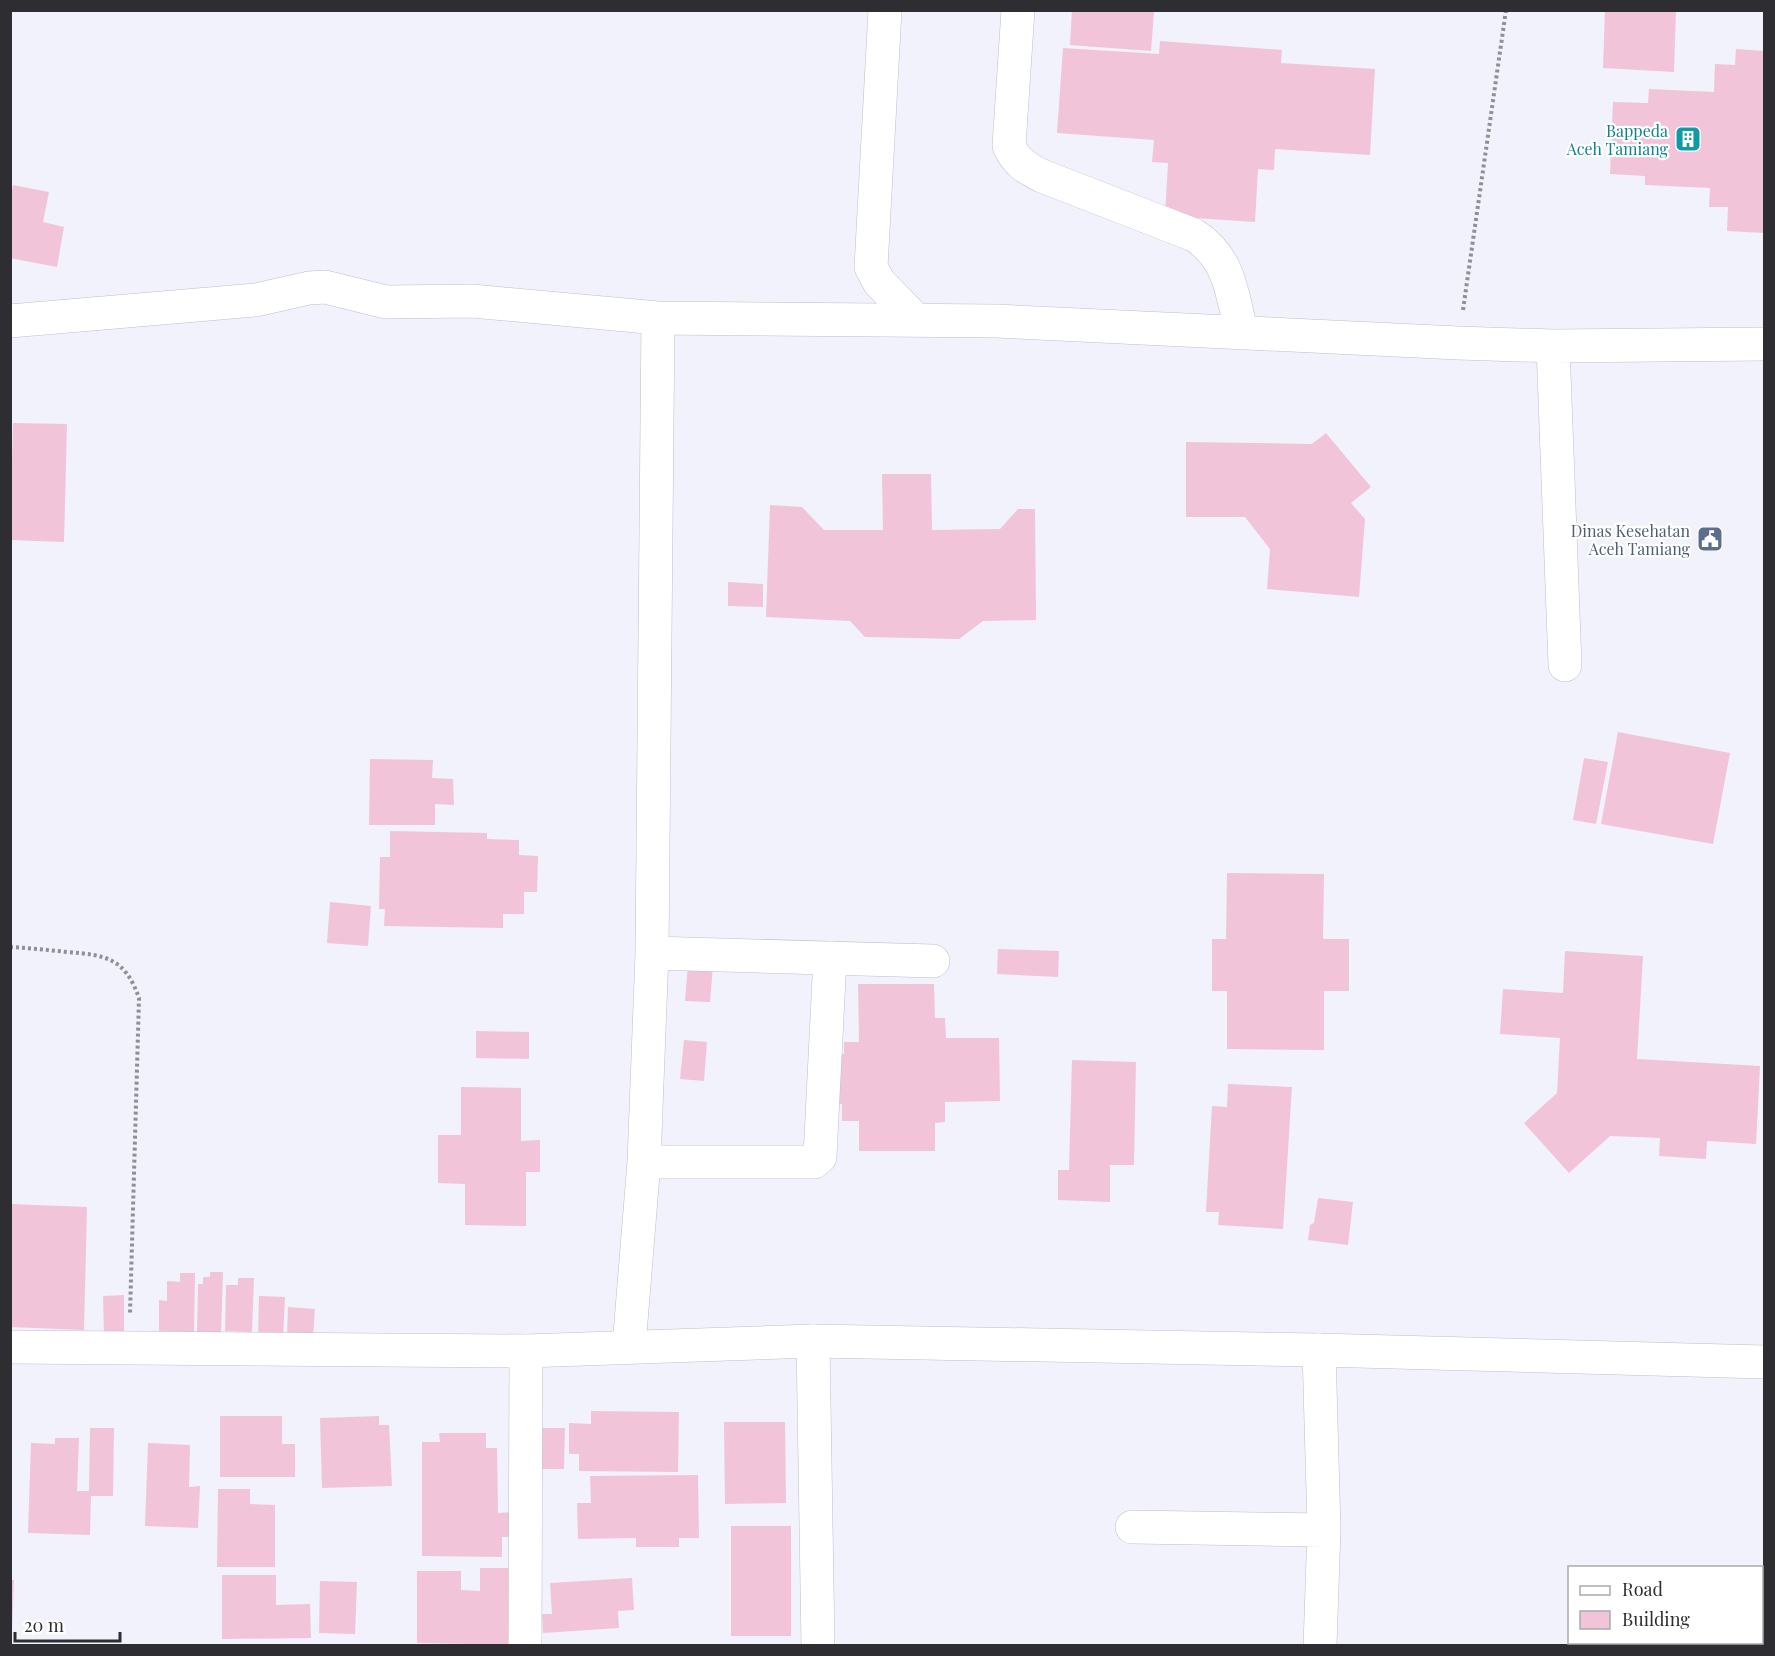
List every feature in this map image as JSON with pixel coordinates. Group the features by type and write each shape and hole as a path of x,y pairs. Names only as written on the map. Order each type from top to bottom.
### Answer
{"street":[{"path":"885,10 871,267 879,282 915,320"},
{"path":"1018,10 1009,146 1015,158 1026,168 1042,176 1194,234 1212,246 1224,265 1242,333"},
{"path":"10,321 256,300 309,288 325,287 386,302 472,301 658,318 996,321 1553,346 1764,344"},
{"path":"629,1346 644,1162 652,953 658,318"},
{"path":"1553,346 1565,666"},
{"path":"652,953 933,961"},
{"path":"644,1162 814,1162 820,1157 830,958"},
{"path":"10,1347 129,1350 526,1351 813,1341 1319,1350 1764,1362"},
{"path":"813,1341 818,1646"},
{"path":"1319,1350 1324,1530 1320,1646"},
{"path":"525,1646 526,1351"},
{"path":"1131,1527 1324,1530"}],"path":[{"path":"1458,343 1506,10"},
{"path":"10,947 103,955 118,964 133,980 139,998 129,1350"}],"building":[{"path":"1072,10 1154,12 1151,51 1070,45"},
{"path":"1605,10 1676,10 1674,72 1603,68"},
{"path":"1160,41 1282,50 1281,63 1375,69 1370,155 1275,149 1274,170 1258,169 1255,222 1165,216 1168,163 1152,162 1154,140 1057,133 1063,48 1159,54"},
{"name":"Bappeda Aceh Tamiang","path":"1736,49 1764,51 1764,233 1727,231 1728,207 1709,207 1710,188 1645,185 1645,176 1610,174 1613,102 1648,103 1649,89 1714,92 1715,64 1735,65"},
{"path":"13,185 49,192 43,222 64,227 57,267 10,258 10,200"},
{"path":"13,423 67,424 64,542 10,540"},
{"path":"1326,433 1371,487 1351,503 1365,519 1359,597 1267,589 1270,549 1245,517 1186,517 1186,442 1312,444"},
{"path":"882,474 931,474 932,530 1000,529 1018,509 1035,509 1036,620 983,621 959,639 865,637 850,621 766,617 770,505 802,507 824,530 883,530"},
{"path":"728,582 763,584 763,607 728,606"},
{"path":"1618,732 1730,753 1713,844 1601,824"},
{"path":"1584,758 1608,762 1596,824 1573,820"},
{"path":"370,759 433,760 432,778 453,779 454,805 435,804 435,825 369,825"},
{"path":"390,831 487,833 487,839 519,840 519,855 538,856 537,892 524,892 524,914 503,914 503,928 384,926 385,909 379,909 380,857 390,857"},
{"path":"1227,873 1324,874 1323,939 1349,939 1349,991 1324,991 1324,1050 1227,1049 1227,991 1212,991 1212,939 1226,939"},
{"path":"330,902 371,906 368,946 327,943"},
{"path":"998,949 1059,951 1058,977 997,974"},
{"path":"1565,951 1643,956 1637,1059 1760,1066 1756,1144 1707,1141 1706,1159 1659,1156 1660,1138 1610,1136 1569,1173 1524,1123 1557,1093 1560,1038 1500,1034 1503,989 1563,993"},
{"path":"688,964 713,966 710,1002 685,1001"},
{"path":"858,984 934,984 935,1018 945,1018 946,1038 999,1038 1000,1101 945,1102 945,1122 935,1123 935,1151 859,1151 859,1121 842,1121 842,1104 811,1104 811,1054 844,1054 844,1042 859,1042"},
{"path":"476,1031 529,1032 529,1059 476,1058"},
{"path":"684,1040 707,1042 704,1081 680,1079"},
{"path":"1072,1060 1136,1062 1134,1165 1110,1165 1110,1202 1058,1200 1058,1170 1069,1170"},
{"path":"1228,1084 1292,1087 1283,1229 1218,1225 1219,1212 1206,1212 1212,1106 1227,1107"},
{"path":"461,1087 521,1088 521,1141 540,1140 540,1172 526,1172 526,1226 465,1225 465,1184 438,1183 438,1135 461,1135"},
{"path":"1318,1198 1353,1202 1348,1245 1308,1240 1310,1225 1314,1223"},
{"path":"11,1204 87,1207 84,1330 10,1327"},
{"path":"210,1272 223,1272 221,1333 197,1332 198,1284 203,1284 203,1277 210,1277"},
{"path":"180,1273 195,1273 194,1332 159,1331 159,1300 167,1301 167,1281 180,1282"},
{"path":"238,1278 254,1278 252,1332 225,1331 226,1285 238,1285"},
{"path":"124,1295 124,1334 104,1335 103,1296"},
{"path":"259,1296 285,1297 283,1338 258,1337"},
{"path":"288,1307 315,1309 313,1337 287,1336"},
{"path":"591,1411 679,1412 678,1472 579,1471 579,1454 569,1454 569,1423 591,1424"},
{"path":"220,1416 282,1416 282,1444 295,1444 295,1477 220,1477"},
{"path":"379,1416 379,1425 389,1425 392,1486 322,1488 320,1418"},
{"path":"724,1422 785,1422 786,1503 725,1504"},
{"path":"90,1428 114,1428 113,1496 91,1496 90,1535 28,1533 31,1443 55,1444 55,1438 79,1438 77,1491 89,1491"},
{"path":"539,1428 565,1428 564,1469 538,1469"},
{"path":"439,1433 486,1433 486,1448 497,1448 498,1513 517,1512 517,1537 502,1537 502,1557 422,1556 422,1442 440,1442"},
{"path":"148,1443 190,1445 189,1487 200,1486 198,1528 145,1526"},
{"path":"698,1475 699,1538 679,1538 679,1547 636,1547 636,1538 578,1539 577,1503 591,1503 590,1476"},
{"path":"218,1489 250,1489 250,1504 275,1505 275,1567 217,1567"},
{"path":"731,1526 791,1526 791,1636 731,1636"},
{"path":"480,1568 517,1568 517,1645 417,1643 417,1571 461,1571 461,1590 480,1591"},
{"path":"222,1575 276,1575 276,1605 310,1604 311,1638 222,1639"},
{"path":"632,1578 634,1610 618,1611 619,1628 543,1633 542,1614 552,1614 550,1583"},
{"path":"10,1580 14,1580 12,1631 10,1631"},
{"path":"320,1581 357,1582 355,1634 319,1633"}],"place":[{"name":"Bappeda Aceh Tamiang","path":"1688,139"},
{"name":"Dinas Kesehatan Aceh Tamiang","path":"1710,539"}]}
